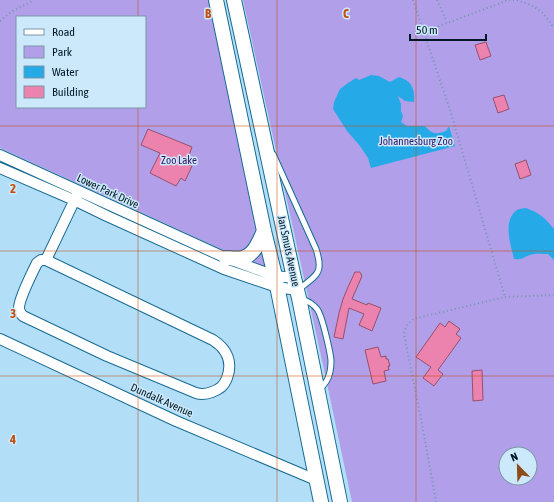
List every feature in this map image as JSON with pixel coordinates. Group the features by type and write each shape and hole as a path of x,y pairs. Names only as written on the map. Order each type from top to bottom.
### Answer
{"main road":[{"name":"Jan Smuts Avenue","path":"216,0 321,502"},
{"name":"Jan Smuts Avenue","path":"234,0 297,288 340,502"},
{"path":"226,258 242,258 251,254 257,246 264,231"}],"street":[{"name":"Lower Park Drive","path":"0,155 206,248 276,282"},
{"name":"Lower Park Drive","path":"0,168 74,200 224,269 297,288"},
{"path":"46,260 79,191"},
{"path":"202,259 206,248"},
{"path":"41,260 46,260 218,343 229,358 230,363 229,373 223,387 210,393 200,394 106,356 23,316 20,313 19,308 20,300 37,264 41,260"},
{"name":"Dundalk Avenue","path":"0,339 176,421 316,480"}],"lane":[{"path":"263,131 320,260 320,268 317,274 297,288 318,310 322,317 331,358 331,370 329,376 318,392"}],"path":[{"path":"0,21 11,12 34,0"},
{"path":"413,0 450,110 505,297"},
{"path":"437,0 447,22"},
{"path":"423,32 507,0 514,0"},
{"path":"517,0 533,6 543,12 554,28"},
{"path":"436,502 404,334 406,326 413,319 505,297 554,295"}],"green space":[{"name":"Zoo Lake","path":"0,0 210,0 269,271 0,148"},
{"name":"Johannesburg Zoo","path":"243,0 554,0 554,502 352,502"}],"water":[{"path":"371,75 379,76 390,82 399,77 410,83 414,93 414,102 405,101 398,96 403,116 401,122 407,126 425,126 430,131 435,133 446,131 449,126 455,146 371,168 368,158 347,131 333,109 334,102 340,89 356,78 359,80"},
{"path":"526,208 542,216 554,229 554,260 548,254 532,254 520,259 514,259 509,233 510,220 512,214 517,210"}],"building":[{"path":"486,42 491,56 480,60 475,45"},
{"path":"504,95 509,109 498,113 493,98"},
{"path":"148,129 192,147 186,164 192,166 185,181 181,178 176,186 150,173 160,153 141,145"},
{"path":"526,160 531,175 520,179 515,164"},
{"path":"355,272 360,272 362,276 352,299 367,305 368,303 381,308 372,331 359,325 364,314 349,308 343,339 334,337 343,299"},
{"path":"449,321 460,329 456,334 461,338 438,370 443,374 434,386 423,378 431,367 416,357 440,323 445,327"},
{"path":"378,347 381,357 386,356 390,366 388,366 389,370 384,371 386,381 373,384 365,350"},
{"path":"482,370 483,400 473,401 472,371"}]}
